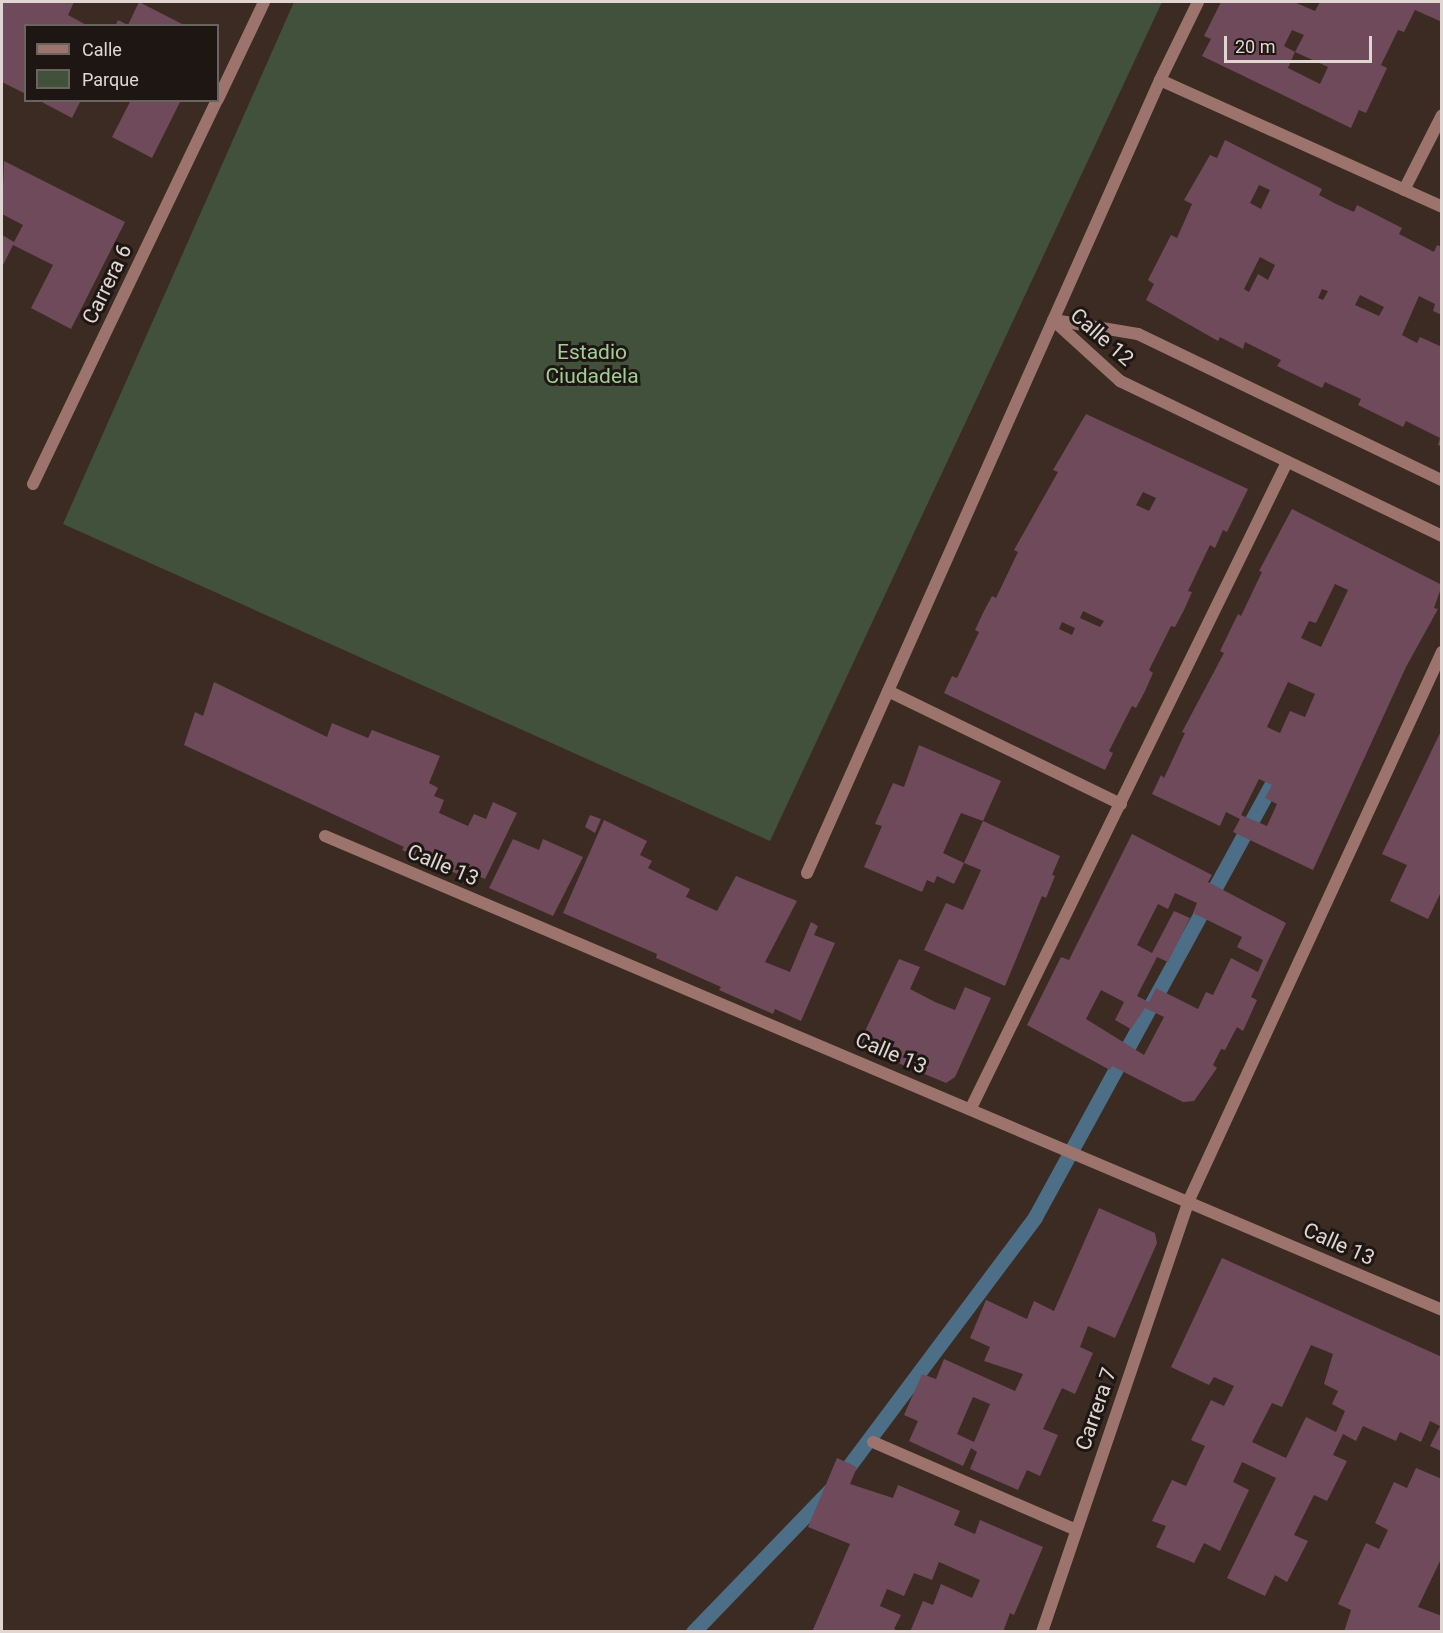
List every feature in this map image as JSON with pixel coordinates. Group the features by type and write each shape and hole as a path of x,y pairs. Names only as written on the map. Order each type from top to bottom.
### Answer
{"street":[{"name":"Carrera 6","path":"219,96 264,2"},
{"path":"807,873 1160,80 1198,2"},
{"path":"1160,80 1442,207"},
{"name":"Carrera 6","path":"33,484 216,102"},
{"path":"1404,190 1442,115"},
{"name":"Calle 12","path":"1053,320 1120,381 1442,536"},
{"name":"Calle 12","path":"1053,320 1138,334 1442,480"},
{"path":"971,1108 1287,462"},
{"name":"Carrera 7","path":"1042,1632 1189,1200 1442,652"},
{"path":"888,691 1121,804"},
{"name":"Calle 13","path":"325,836 1189,1200 1442,1310"},
{"path":"873,1442 1076,1530"}],"green space":[{"name":"Estadio Ciudadela","path":"294,2 1162,2 770,841 63,524"}],"building":[{"path":"2,2 74,2 68,15 84,24 24,24 24,93 2,82"},
{"path":"139,2 182,24 128,24"},
{"path":"1221,2 1294,2 1315,11 1320,2 1442,2 1442,22 1415,10 1404,32 1398,30 1381,65 1387,68 1366,113 1359,110 1351,128 1202,56 1211,39 1204,36","holes":["1292,30 1304,35 1295,52 1284,46","1295,52 1328,67 1320,84 1288,68"]},
{"path":"42,102 80,102 72,118"},
{"path":"130,102 180,102 152,158 112,137"},
{"path":"1225,140 1322,189 1319,195 1336,204 1354,212 1357,205 1402,228 1399,234 1434,252 1437,245 1442,247 1442,315 1433,311 1435,304 1419,296 1402,335 1417,343 1420,337 1442,347 1442,447 1438,445 1440,438 1406,421 1403,427 1358,405 1361,399 1325,382 1322,388 1277,366 1281,360 1245,342 1243,349 1220,337 1218,341 1146,300 1154,284 1148,280 1171,235 1177,238 1192,204 1184,200 1210,155 1217,158","holes":["1259,185 1270,190 1261,209 1250,203","1260,257 1275,265 1268,280 1258,274 1249,292 1244,289","1322,289 1328,291 1323,300 1318,298","1360,295 1384,307 1379,316 1355,305"]},
{"path":"4,161 125,222 71,329 31,308 53,265 13,245 2,267 2,235 14,242 23,225 2,214"},
{"path":"1086,414 1248,489 1227,532 1223,530 1215,548 1210,545 1188,591 1192,592 1184,610 1175,627 1171,626 1149,670 1153,673 1145,691 1136,708 1132,706 1109,751 1113,753 1105,770 944,693 952,676 957,678 979,632 975,630 983,613 992,596 996,598 1018,552 1014,550 1058,472 1053,470","holes":["1143,492 1156,498 1149,511 1136,505","1083,611 1104,621 1100,627 1080,618","1062,622 1075,628 1072,635 1059,629"]},
{"path":"1292,509 1442,585 1434,608 1438,609 1406,667 1313,870 1233,832 1240,819 1226,812 1220,826 1152,794 1161,775 1164,778 1185,733 1182,732 1224,653 1220,651 1238,614 1241,616 1262,572 1259,571","holes":["1335,584 1348,590 1321,647 1301,638 1309,621 1316,623","1288,682 1315,694 1305,717 1290,711 1280,733 1267,727","1259,779 1272,785 1265,798 1277,804 1267,826 1241,815"]},
{"path":"214,682 327,737 332,723 368,738 372,730 440,756 429,783 438,788 434,796 444,800 439,813 468,826 474,814 486,819 493,802 517,813 485,879 463,869 460,875 402,850 404,847 184,745 195,712 203,716"},
{"path":"1442,729 1442,890 1428,919 1390,901 1407,865 1382,854"},
{"path":"919,745 1001,781 983,821 961,813 943,853 964,863 954,884 937,876 934,883 927,880 922,892 864,867 882,826 875,824 893,783 904,787"},
{"path":"590,815 601,819 595,833 585,827"},
{"path":"604,820 647,841 640,855 652,861 648,868 690,889 686,897 717,911 736,876 797,901 765,962 790,972 811,922 818,926 814,935 835,943 801,1021 775,1009 773,1014 719,990 721,987 656,958 657,954 563,913"},
{"path":"983,821 1060,856 1046,898 1042,896 1005,986 924,950 946,903 963,910 981,870 964,863"},
{"path":"1132,834 1212,875 1208,882 1286,923 1251,997 1257,1000 1243,1031 1237,1027 1225,1050 1221,1049 1213,1065 1217,1068 1194,1101 1183,1102 1112,1066 1110,1070 1027,1025 1061,957 1069,960","holes":["1175,893 1197,903 1193,913 1242,937 1237,947 1263,960 1258,972 1231,958 1213,995 1206,992 1198,1009 1156,988 1149,1002 1137,996 1157,957 1168,962 1190,918 1174,911 1152,953 1137,945 1158,904 1168,909","1101,990 1124,1002 1115,1020 1131,1029 1145,1008 1164,1017 1144,1055 1086,1019"]},
{"path":"513,839 539,850 543,839 583,857 553,916 489,888"},
{"path":"899,959 920,967 910,989 935,1002 955,1010 965,987 991,998 955,1077 946,1083 858,1046"},
{"path":"1099,1208 1155,1233 1157,1243 1115,1338 1088,1326 1080,1347 1093,1353 1075,1394 1062,1388 1043,1429 1058,1435 1040,1476 1027,1470 1018,1490 970,1469 977,1452 971,1448 963,1466 909,1441 918,1421 904,1415 922,1374 936,1379 944,1359 1015,1391 1023,1374 984,1361 990,1347 970,1338 986,1300 1027,1319 1034,1301 1054,1311","holes":["973,1397 990,1404 974,1442 957,1434"]},
{"path":"1222,1258 1442,1357 1441,1451 1430,1446 1440,1426 1430,1421 1421,1442 1400,1432 1396,1441 1363,1426 1356,1441 1343,1434 1333,1455 1347,1461 1327,1501 1314,1495 1294,1535 1308,1541 1287,1582 1275,1575 1265,1596 1227,1578 1276,1478 1242,1462 1233,1482 1249,1490 1220,1551 1204,1543 1194,1563 1156,1547 1166,1526 1152,1521 1172,1480 1186,1486 1205,1446 1191,1440 1211,1400 1224,1406 1234,1386 1214,1377 1209,1385 1171,1367","holes":["1311,1345 1333,1354 1324,1384 1338,1391 1332,1404 1345,1411 1336,1432 1306,1417 1286,1458 1252,1442 1272,1403 1282,1407"]},
{"path":"837,1458 857,1467 850,1484 893,1498 898,1485 960,1511 954,1525 975,1534 980,1520 1043,1547 1014,1615 1010,1613 1003,1632 910,1632 923,1601 933,1605 941,1584 972,1598 980,1580 939,1562 932,1580 914,1573 904,1596 887,1589 880,1606 901,1615 894,1629 901,1632 812,1632 850,1544 808,1527"},
{"path":"1416,1468 1442,1479 1442,1557 1418,1607 1442,1616 1442,1632 1344,1632 1351,1610 1338,1604 1366,1543 1379,1549 1388,1530 1375,1523 1394,1482 1407,1488"}],"waterway":[{"path":"693,1632 834,1486 1035,1217 1281,767"}]}
